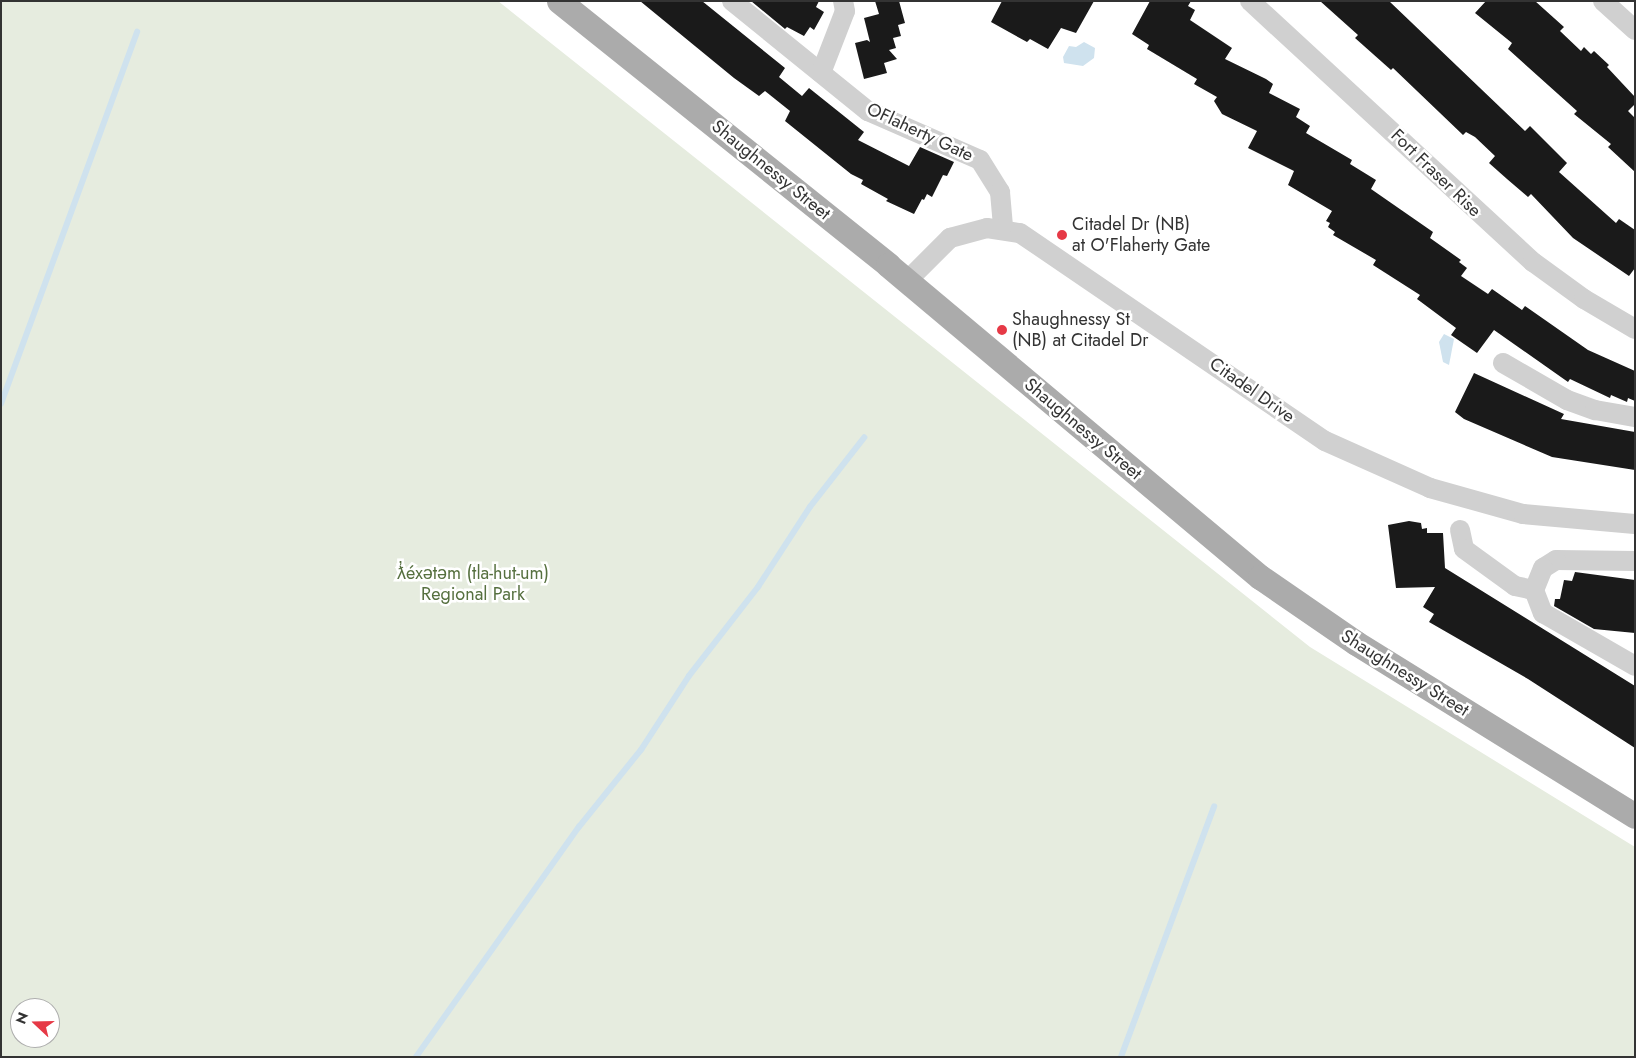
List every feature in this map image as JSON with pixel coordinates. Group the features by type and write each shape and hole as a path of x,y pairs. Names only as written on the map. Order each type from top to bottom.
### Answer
{"main road":[{"name":"Shaughnessy Street","path":"560,1 907,281 1277,589 1376,656 1635,816"}],"street":[{"name":"OFlaherty Gate","path":"732,1 868,111 980,160 1000,192 1003,229"},
{"path":"821,73 845,10 843,1"},
{"name":"Fort Fraser Rise","path":"1250,1 1533,262 1584,299 1635,329"},
{"path":"1603,1 1635,30"},
{"name":"Citadel Drive","path":"907,281 950,238 968,232 1003,229 1036,241 1325,441 1430,488 1523,514 1635,524"},
{"path":"1503,363 1567,400 1595,410 1635,416"},
{"path":"1460,530 1464,550 1516,586 1534,590"},
{"path":"1635,561 1556,560 1544,568 1534,590 1543,613 1635,666"}],"green space":[{"name":"ƛ̓éxətəm (tla-hut-um) Regional Park","path":"1,1 498,1 1310,647 1635,847 1635,1057 1,1057"}],"water":[{"path":"1084,42 1095,48 1094,58 1083,66 1064,63 1063,57 1069,46 1076,47"},
{"path":"1444,334 1454,339 1449,365 1443,362 1439,342"}],"building":[{"path":"640,1 702,1 785,68 779,77 802,96 809,88 864,132 858,140 909,166 920,147 954,162 947,176 943,175 932,197 927,194 924,200 922,199 914,214 886,201 888,199 861,184 863,180 851,174 785,121 790,111 765,91 759,96 734,78"},
{"path":"751,1 819,1 816,7 824,12 814,30 810,27 804,36 787,27 785,29"},
{"path":"875,1 899,1 905,23 898,25 901,36 893,38 896,48 889,50 897,59 884,63 887,73 864,79 855,43 867,40 870,42 864,18 879,14"},
{"path":"1002,1 1094,1 1076,33 1061,28 1048,49 1030,39 1027,42 991,22"},
{"path":"1150,1 1191,1 1188,6 1195,10 1190,20 1232,48 1225,59 1273,84 1269,93 1300,109 1296,117 1310,126 1306,133 1352,160 1350,164 1376,180 1371,189 1433,232 1430,238 1461,260 1459,262 1467,268 1461,276 1488,294 1492,289 1522,310 1525,306 1588,350 1635,371 1635,401 1628,398 1627,402 1611,395 1610,398 1570,379 1568,382 1494,330 1477,353 1451,335 1456,328 1417,299 1420,295 1373,265 1376,260 1333,235 1335,232 1328,227 1330,223 1326,221 1332,211 1288,185 1294,171 1248,148 1257,131 1222,114 1214,101 1217,97 1194,84 1197,79 1147,49 1149,45 1132,34"},
{"path":"1320,1 1389,1 1525,131 1530,126 1567,163 1559,172 1616,223 1619,219 1635,230 1635,268 1629,276 1573,238 1531,194 1528,197 1489,163 1495,156 1475,137 1466,132 1463,135 1393,68 1391,70 1355,38 1358,35"},
{"path":"1486,1 1535,1 1564,27 1560,31 1581,51 1584,47 1591,54 1594,51 1609,65 1607,67 1635,97 1635,104 1628,111 1635,118 1635,172 1608,147 1611,144 1574,114 1577,111 1508,49 1512,43 1475,13"},
{"path":"1474,373 1564,414 1561,419 1635,432 1635,470 1552,457 1464,419 1455,412"},
{"path":"1409,521 1421,523 1422,529 1427,528 1427,533 1443,533 1445,568 1635,686 1635,748 1528,679 1429,622 1434,614 1423,607 1435,587 1396,588 1388,525"},
{"path":"1575,572 1635,580 1635,633 1594,629 1554,606 1555,599 1560,599 1564,580 1572,581"}],"waterway":[{"path":"1,404 137,32"},
{"path":"416,1057 579,827 641,750 689,676 758,587 810,507 864,438"},
{"path":"1121,1057 1214,807"}],"place":[{"name":"Citadel Dr (NB) at O'Flaherty Gate","path":"1062,235"},
{"name":"Shaughnessy St (NB) at Citadel Dr","path":"1002,330"}]}
